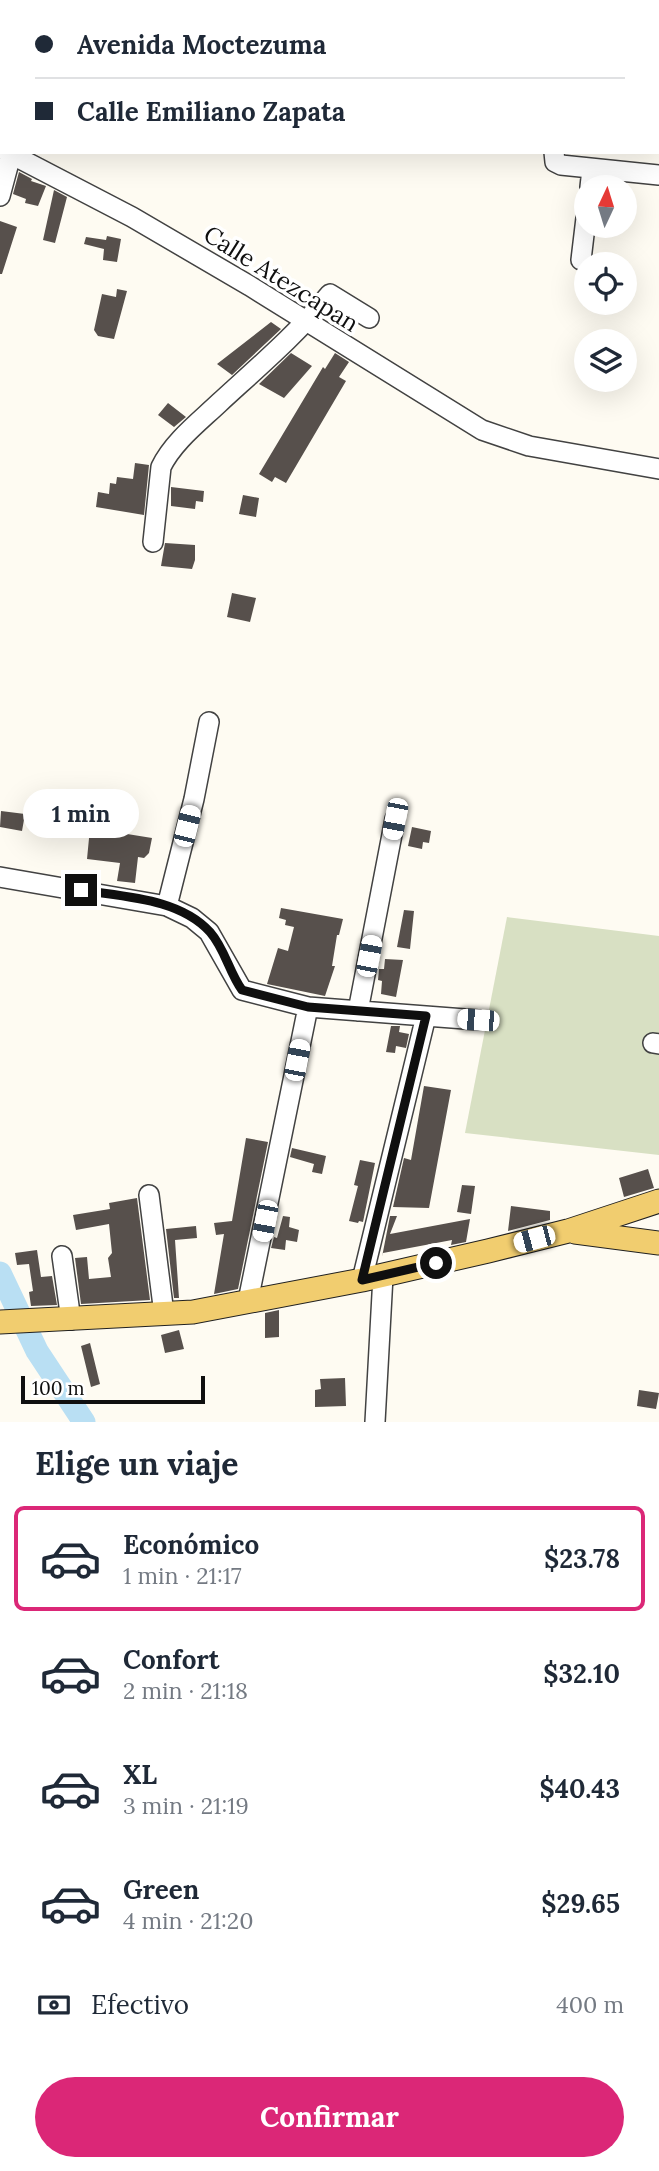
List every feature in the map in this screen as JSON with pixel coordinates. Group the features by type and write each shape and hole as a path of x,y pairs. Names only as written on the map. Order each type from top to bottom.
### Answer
{"main road":[{"path":"0,1322 193,1312 372,1278 568,1231 659,1201"},
{"path":"568,1231 659,1243"}],"street":[{"path":"0,196 5,154"},
{"name":"Calle Atezcapan","path":"11,154 132,217 250,286 482,430 529,446 659,470"},
{"path":"554,154 555,162 584,175"},
{"path":"637,177 659,176"},
{"path":"153,542 159,477 165,458 197,424 307,323 330,294 369,318"},
{"path":"167,906 194,799 209,722"},
{"path":"358,1011 395,819"},
{"path":"0,877 167,906 192,918 209,932 242,990 308,1007 478,1020"},
{"path":"248,1301 308,1007"},
{"path":"375,1422 372,1278 426,1016"},
{"path":"149,1195 164,1314"},
{"path":"62,1256 71,1320"}],"green space":[{"path":"507,917 659,936 659,1155 465,1133"}],"building":[{"path":"19,172 32,179 31,181 46,186 38,206 25,203 26,199 13,194"},
{"path":"54,190 67,197 55,243 43,240"},
{"path":"0,221 17,227 2,274 0,274"},
{"path":"107,236 121,239 117,262 103,260 104,249 84,244 86,237 106,240"},
{"path":"117,289 127,291 114,339 98,336 94,330 102,294 116,297"},
{"path":"271,322 281,329 232,375 217,364"},
{"path":"291,353 312,366 284,398 259,384"},
{"path":"335,353 349,362 339,377 346,381 286,483 275,477 272,482 259,474 323,367 325,369"},
{"path":"168,403 186,417 174,427 158,415"},
{"path":"135,463 149,465 144,515 96,507 98,492 109,494 110,483 116,484 117,477 133,479"},
{"path":"171,487 204,491 203,502 196,501 195,509 171,506"},
{"path":"243,495 259,498 256,517 239,514"},
{"path":"165,543 195,545 192,569 161,566"},
{"path":"232,593 256,598 250,622 227,617"},
{"path":"1,811 25,814 22,831 0,827"},
{"path":"412,827 431,831 429,843 423,842 422,849 408,846"},
{"path":"90,828 152,838 149,853 144,858 138,857 135,883 117,881 120,863 87,859"},
{"path":"281,908 343,919 337,935 332,966 335,966 325,996 267,984 278,948 288,951 294,927 285,925 286,920 279,918"},
{"path":"404,910 414,911 410,949 397,947"},
{"path":"385,959 403,960 396,997 381,994 379,969 384,969"},
{"path":"391,1026 400,1026 399,1032 409,1034 406,1048 396,1046 395,1053 386,1052"},
{"path":"424,1086 451,1090 429,1208 393,1207 404,1158 411,1160"},
{"path":"246,1138 268,1142 238,1289 214,1294 224,1234 216,1235 214,1223 232,1221"},
{"path":"292,1148 326,1156 322,1174 312,1172 314,1164 290,1157"},
{"path":"360,1160 375,1163 363,1222 358,1223 349,1221 358,1186 354,1185"},
{"path":"648,1169 654,1188 624,1197 619,1178"},
{"path":"462,1185 475,1186 471,1214 457,1212"},
{"path":"137,1198 150,1300 81,1304 75,1258 87,1257 89,1279 111,1277 108,1258 112,1253 109,1224 76,1230 73,1215 110,1209 109,1203"},
{"path":"511,1206 550,1211 550,1220 508,1231"},
{"path":"283,1216 290,1217 289,1227 299,1230 297,1242 286,1240 285,1250 271,1248 274,1237 277,1238"},
{"path":"390,1216 397,1216 390,1234 470,1219 466,1242 451,1245 452,1240 383,1253 382,1257"},
{"path":"196,1226 197,1238 175,1240 179,1298 174,1298 166,1229"},
{"path":"37,1250 41,1277 52,1276 57,1305 31,1306 29,1292 33,1291 29,1264 17,1265 15,1253"},
{"path":"279,1310 279,1337 265,1338 265,1313"},
{"path":"179,1330 184,1349 165,1353 161,1335"},
{"path":"90,1343 100,1384 91,1387 81,1346"},
{"path":"345,1378 346,1406 315,1407 315,1390 321,1389 320,1379"},
{"path":"639,1390 659,1393 656,1409 637,1406"}],"waterway":[{"path":"0,1273 37,1351 84,1422"}],"route":[{"path":"81,890 150,901 192,918 209,932 221,948 242,990 308,1007 426,1016 362,1280 436,1263"}]}
